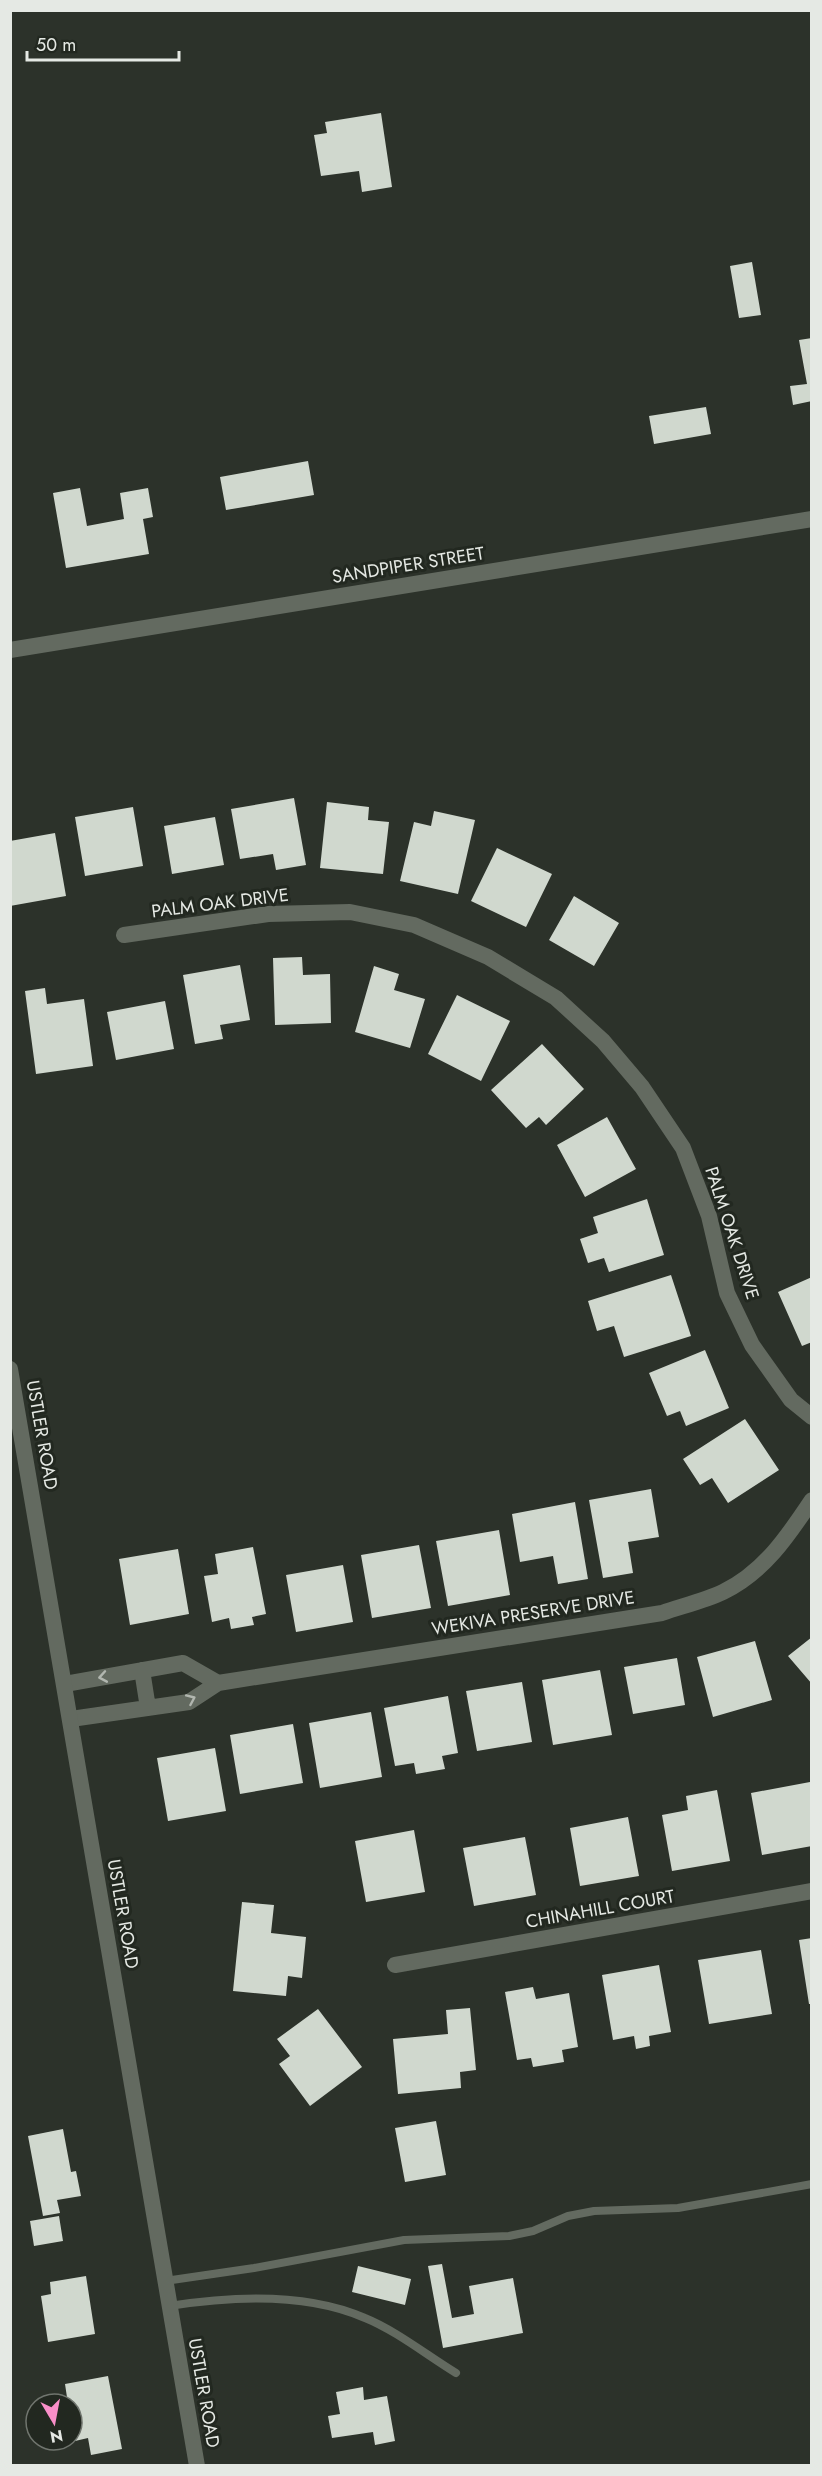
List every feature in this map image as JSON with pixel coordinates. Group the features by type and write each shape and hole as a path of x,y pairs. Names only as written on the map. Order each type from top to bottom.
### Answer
{"street":[{"name":"SANDPIPER STREET","path":"10,650 812,519"},
{"name":"PALM OAK DRIVE","path":"124,936 268,914 350,912 414,925 488,957 556,998 603,1041 642,1087 683,1148 709,1216 728,1293 752,1345 791,1400 812,1417"},
{"name":"USTLER ROAD","path":"10,1369 197,2466"},
{"name":"WEKIVA PRESERVE DRIVE","path":"71,1719 189,1702 218,1683 662,1612 723,1592 760,1568 790,1532 812,1500"},
{"path":"65,1684 183,1663 218,1683"},
{"path":"142,1670 148,1708"},
{"name":"CHINAHILL COURT","path":"395,1965 812,1891"}],"lane":[{"path":"165,2281 254,2268 404,2240 509,2236 533,2231 568,2216 594,2211 678,2208 812,2184"},
{"path":"169,2306 211,2299 313,2302 340,2308 368,2319 456,2373"}],"building":[{"path":"381,113 392,187 362,192 359,171 321,176 314,135 327,133 325,122"},
{"path":"752,262 761,315 739,318 730,266"},
{"path":"812,338 812,401 793,405 790,386 807,384 799,340"},
{"path":"706,407 711,434 654,444 649,416"},
{"path":"308,461 314,495 226,510 220,477"},
{"path":"80,488 87,526 124,519 120,493 148,488 153,517 143,519 149,554 66,568 53,493"},
{"path":"294,798 306,865 276,870 273,854 240,859 231,809"},
{"path":"327,802 369,807 368,820 389,822 383,874 320,868"},
{"path":"133,807 143,866 85,876 75,817"},
{"path":"434,811 475,820 458,894 400,881 414,822 431,826"},
{"path":"215,817 224,865 172,874 164,826"},
{"path":"55,833 66,896 10,906 10,841"},
{"path":"497,848 552,874 526,927 471,901"},
{"path":"574,896 619,923 594,966 549,940"},
{"path":"302,957 303,975 330,974 331,1023 275,1025 273,958"},
{"path":"240,965 250,1020 220,1025 223,1039 195,1044 183,975"},
{"path":"374,966 399,974 394,990 425,999 410,1048 355,1032"},
{"path":"45,988 47,1004 84,999 93,1066 36,1074 25,991"},
{"path":"457,995 510,1021 481,1081 428,1054"},
{"path":"165,1001 174,1049 116,1060 107,1012"},
{"path":"542,1044 584,1089 546,1125 539,1117 526,1128 491,1090"},
{"path":"607,1117 636,1169 585,1197 557,1145"},
{"path":"647,1199 664,1255 609,1272 604,1258 588,1263 580,1239 598,1233 593,1217"},
{"path":"671,1275 691,1336 624,1357 614,1326 597,1331 588,1301"},
{"path":"812,1277 812,1342 802,1346 778,1292"},
{"path":"705,1350 729,1408 686,1426 680,1411 667,1416 649,1373"},
{"path":"745,1419 779,1470 728,1503 712,1478 700,1485 683,1459"},
{"path":"651,1489 659,1537 628,1542 633,1573 603,1578 589,1500"},
{"path":"575,1502 588,1579 558,1584 553,1556 520,1562 512,1514"},
{"path":"499,1530 510,1595 448,1606 436,1541"},
{"path":"419,1545 431,1608 372,1618 361,1555"},
{"path":"253,1547 266,1614 252,1617 254,1625 231,1629 229,1618 212,1622 204,1576 218,1574 215,1554"},
{"path":"178,1549 189,1614 130,1625 119,1559"},
{"path":"343,1565 353,1622 296,1632 286,1575"},
{"path":"812,1637 812,1684 788,1656"},
{"path":"755,1641 772,1700 713,1717 697,1657"},
{"path":"677,1658 685,1705 633,1714 624,1667"},
{"path":"600,1670 612,1735 553,1745 542,1680"},
{"path":"522,1682 532,1742 477,1751 466,1691"},
{"path":"448,1696 458,1753 442,1756 445,1769 416,1774 414,1763 395,1766 384,1708"},
{"path":"371,1712 382,1777 320,1788 309,1723"},
{"path":"293,1724 303,1783 240,1794 230,1735"},
{"path":"215,1748 226,1811 168,1821 157,1758"},
{"path":"810,1782 812,1846 762,1855 751,1793"},
{"path":"717,1790 730,1861 672,1871 662,1815 688,1810 686,1796"},
{"path":"628,1817 639,1876 580,1886 570,1828"},
{"path":"414,1830 425,1892 366,1902 355,1841"},
{"path":"525,1837 536,1895 474,1906 463,1848"},
{"path":"242,1902 274,1905 271,1933 306,1937 302,1978 288,1976 286,1996 233,1991"},
{"path":"812,1938 812,2004 809,2004 799,1940"},
{"path":"761,1950 772,2014 709,2024 698,1960"},
{"path":"659,1965 671,2032 649,2036 650,2046 636,2049 634,2036 613,2040 602,1975"},
{"path":"533,1987 536,1999 569,1993 578,2047 562,2050 564,2062 533,2067 531,2058 517,2060 505,1992"},
{"path":"470,2008 476,2070 460,2072 461,2088 398,2094 393,2039 448,2034 446,2010"},
{"path":"318,2009 362,2067 310,2106 279,2064 290,2056 277,2039"},
{"path":"436,2121 446,2175 405,2182 395,2128"},
{"path":"63,2129 71,2172 76,2171 81,2196 57,2200 60,2213 43,2216 28,2136"},
{"path":"59,2216 63,2241 34,2246 30,2221"},
{"path":"442,2264 452,2318 474,2314 469,2286 513,2278 523,2333 443,2348 428,2266"},
{"path":"358,2266 411,2279 405,2305 352,2292"},
{"path":"86,2276 95,2334 48,2342 41,2296 51,2294 50,2282"},
{"path":"108,2376 122,2449 91,2455 88,2438 84,2439 84,2392 66,2392 65,2384"},
{"path":"363,2387 364,2400 387,2396 395,2441 375,2445 373,2432 332,2438 328,2416 340,2414 336,2392"}]}
